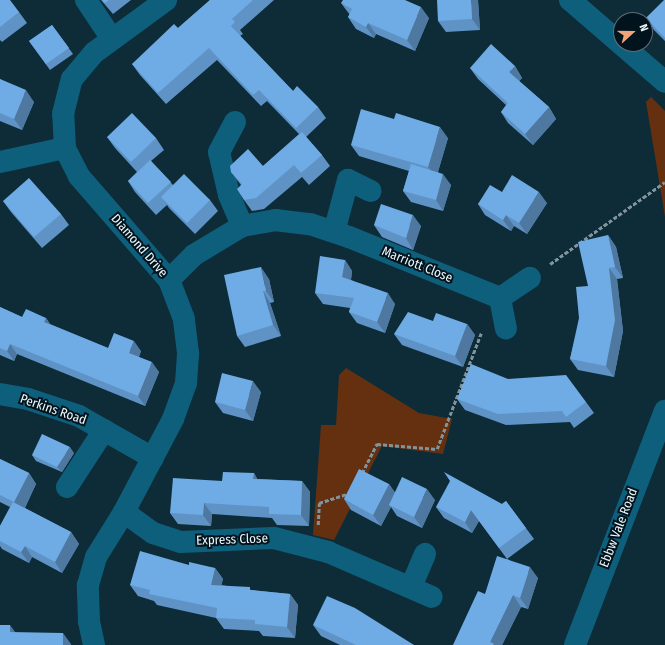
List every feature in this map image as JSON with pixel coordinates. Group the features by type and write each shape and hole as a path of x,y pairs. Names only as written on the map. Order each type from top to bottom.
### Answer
{"street":[{"path":"86,0 112,39"},
{"name":"Diamond Drive","path":"94,645 89,621 88,585 96,557 124,512 173,419 186,383 188,353 184,318 169,280 79,176 65,148 62,114 72,79 95,52 166,0"},
{"path":"570,0 664,80"},
{"path":"235,122 219,152 228,196 242,226"},
{"path":"0,162 65,148"},
{"path":"334,232 348,180 371,191"},
{"name":"Marriott Close","path":"169,280 194,255 242,226 275,220 310,224 334,232 500,298"},
{"path":"506,328 500,298 530,278"},
{"name":"Perkins Road","path":"0,394 28,400 79,416 153,458"},
{"name":"Ebbw Vale Road","path":"575,645 665,412"},
{"name":"Perkins Road","path":"67,487 104,430"},
{"name":"Express Close","path":"124,512 153,533 182,542 274,538 316,549 411,587 432,597"},
{"path":"411,587 425,554"}],"path":[{"path":"530,278 665,182"},
{"path":"360,478 377,444 437,449 489,312 500,298"},
{"path":"316,549 319,503 352,492"}],"shaded area":[{"path":"651,97 665,111 665,217 646,102"},
{"path":"346,368 419,413 452,419 443,454 382,446 334,540 313,535 321,425 336,425 339,375"}],"building":[{"path":"0,0 10,0 19,12 0,27"},
{"path":"102,0 109,0 105,3"},
{"path":"210,0 253,0 232,19 235,22 231,26 293,91 297,86 318,107 296,128 259,90 253,95 209,48 158,93 132,64 174,24 178,28"},
{"path":"343,0 405,0 421,7 407,40 368,23 366,27 348,17 352,9 341,3"},
{"path":"437,0 471,0 472,19 438,21"},
{"path":"665,0 665,38 653,25 652,12"},
{"path":"52,25 69,48 46,64 29,41"},
{"path":"491,44 515,66 509,72 549,107 525,134 501,112 508,103 470,68"},
{"path":"0,79 26,90 14,119 0,113"},
{"path":"361,109 394,119 396,113 440,127 428,167 351,145"},
{"path":"132,113 156,138 131,162 107,137"},
{"path":"302,132 322,155 301,173 294,165 256,198 244,200 237,189 242,184 231,172 230,166 248,149 263,166"},
{"path":"150,160 171,182 148,203 128,181"},
{"path":"411,164 443,174 436,200 403,191"},
{"path":"184,174 210,200 187,223 161,197"},
{"path":"512,175 539,192 519,223 506,215 503,220 478,204 490,185 502,192"},
{"path":"29,178 61,214 34,237 3,201"},
{"path":"381,204 413,215 406,238 374,225"},
{"path":"608,235 615,267 609,268 615,320 606,366 570,359 579,318 576,287 588,286 578,242"},
{"path":"320,256 345,260 342,277 388,293 377,322 349,312 354,298 315,293"},
{"path":"261,267 266,291 263,291 273,325 237,336 224,275"},
{"path":"0,307 22,317 26,309 46,318 44,322 108,348 114,333 134,341 129,353 152,362 138,396 10,344 7,351 0,348"},
{"path":"408,312 433,321 436,313 467,324 455,356 394,334"},
{"path":"471,364 508,379 566,375 586,402 566,417 562,411 498,414 457,399"},
{"path":"222,373 253,381 245,410 215,402"},
{"path":"42,434 70,447 57,467 32,455"},
{"path":"0,459 29,473 14,502 0,495"},
{"path":"359,469 389,484 373,515 344,499"},
{"path":"223,472 254,473 253,479 302,481 301,515 269,514 269,507 204,503 203,515 170,513 173,478 222,481"},
{"path":"444,472 502,504 506,501 526,528 499,548 471,510 465,522 436,507 450,481"},
{"path":"402,477 427,489 414,517 389,505"},
{"path":"13,502 71,532 55,562 25,546 21,552 0,541 0,526"},
{"path":"140,551 189,565 189,562 215,568 211,585 250,587 250,590 290,594 287,627 255,624 255,620 216,618 217,608 149,594 150,590 130,585"},
{"path":"497,556 530,567 520,598 513,595 490,642 494,644 493,645 453,645 478,591 485,594"},
{"path":"327,596 355,608 414,645 356,645 313,625"},
{"path":"0,625 10,625 10,632 63,633 63,645 0,645"}]}
